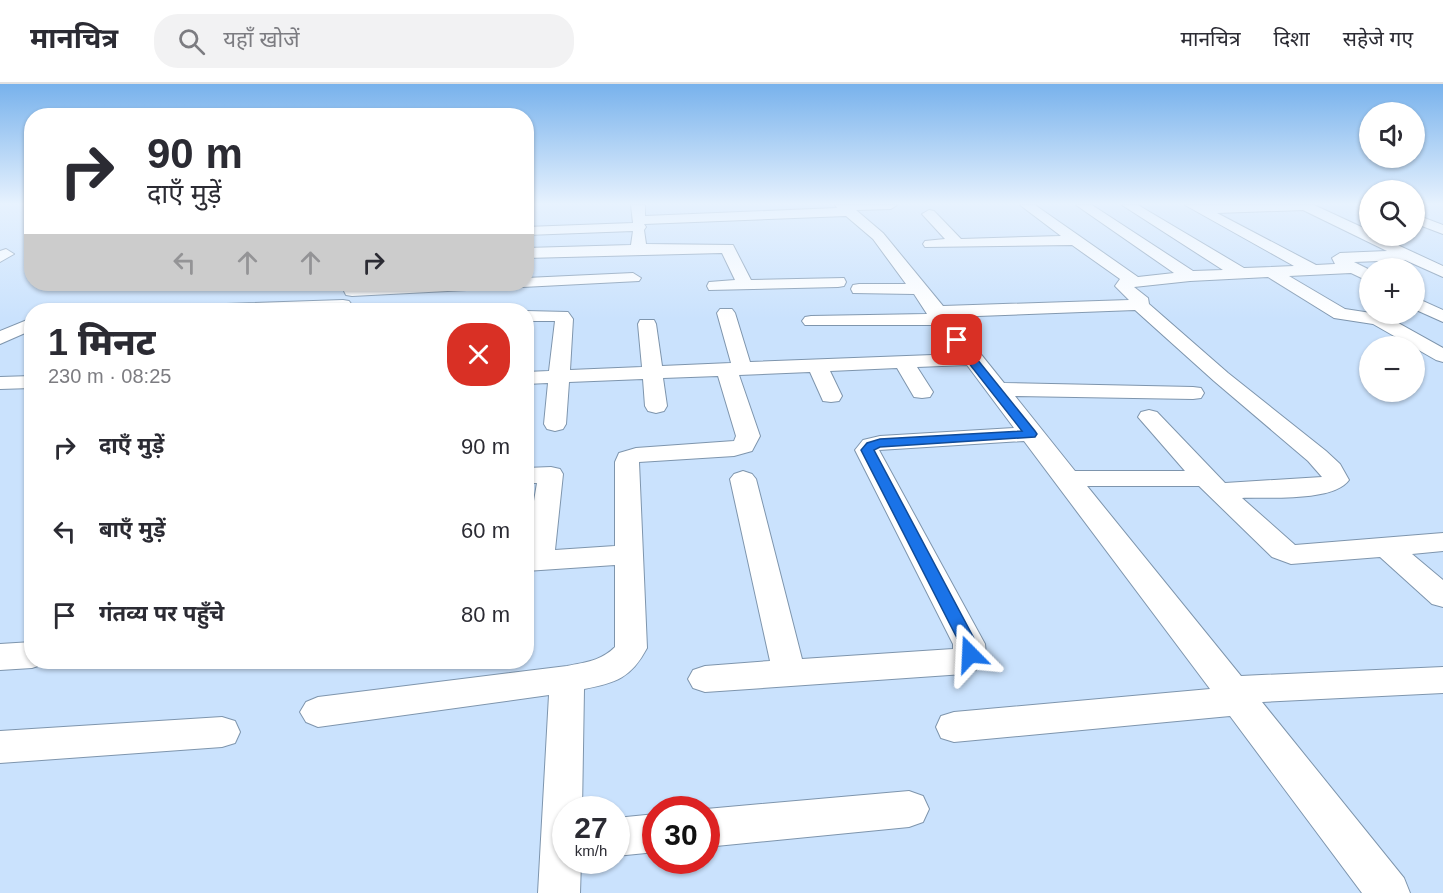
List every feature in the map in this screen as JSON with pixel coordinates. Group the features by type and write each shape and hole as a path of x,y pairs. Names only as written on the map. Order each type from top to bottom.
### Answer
{"street":[{"path":"639,243 639,249"},
{"path":"883,243 971,359 1389,893"},
{"path":"930,244 967,243"},
{"path":"1080,243 1134,281"},
{"path":"1139,243 1190,276"},
{"path":"1190,243 1240,273"},
{"path":"1262,243 1311,269"},
{"path":"1384,243 1443,272"},
{"path":"534,253 728,248 745,285"},
{"path":"1359,271 1340,258 1443,253"},
{"path":"1139,304 1141,300 1123,286 1124,283 1190,276 1353,268"},
{"path":"1269,272 1340,314 1378,319 1443,356"},
{"path":"534,283 633,278"},
{"path":"715,286 838,282"},
{"path":"859,289 918,289"},
{"path":"285,303 425,291"},
{"path":"811,321 1139,304 1221,377 1317,456 1331,469 1336,480 1327,485 1315,487 1066,478"},
{"path":"1425,308 1443,317"},
{"path":"318,712 567,679 611,670 626,659 631,648 628,458 636,455 734,449 744,446 747,442 748,436 734,368 726,313"},
{"path":"534,316 562,316 564,320 555,424"},
{"path":"647,324 656,406"},
{"path":"0,338 24,326"},
{"path":"534,377 971,359"},
{"path":"903,362 922,392"},
{"path":"817,365 831,396"},
{"path":"0,383 24,382"},
{"path":"996,389 1193,393"},
{"path":"1149,417 1213,485 1282,550 1291,555 1443,542"},
{"path":"705,679 964,662 970,654 969,644 867,450 871,445 880,443 1031,434"},
{"path":"534,475 551,474 534,556"},
{"path":"744,479 789,674"},
{"path":"1386,547 1443,596"},
{"path":"534,561 629,555"},
{"path":"0,657 24,656"},
{"path":"564,796 567,679"},
{"path":"954,727 1235,696 1443,680"},
{"path":"0,747 222,732"},
{"path":"720,827 909,809"},
{"path":"559,893 560,874"}],"route":[{"path":"957,340 1031,434 880,443 871,445 867,450 969,644 970,654"}]}
